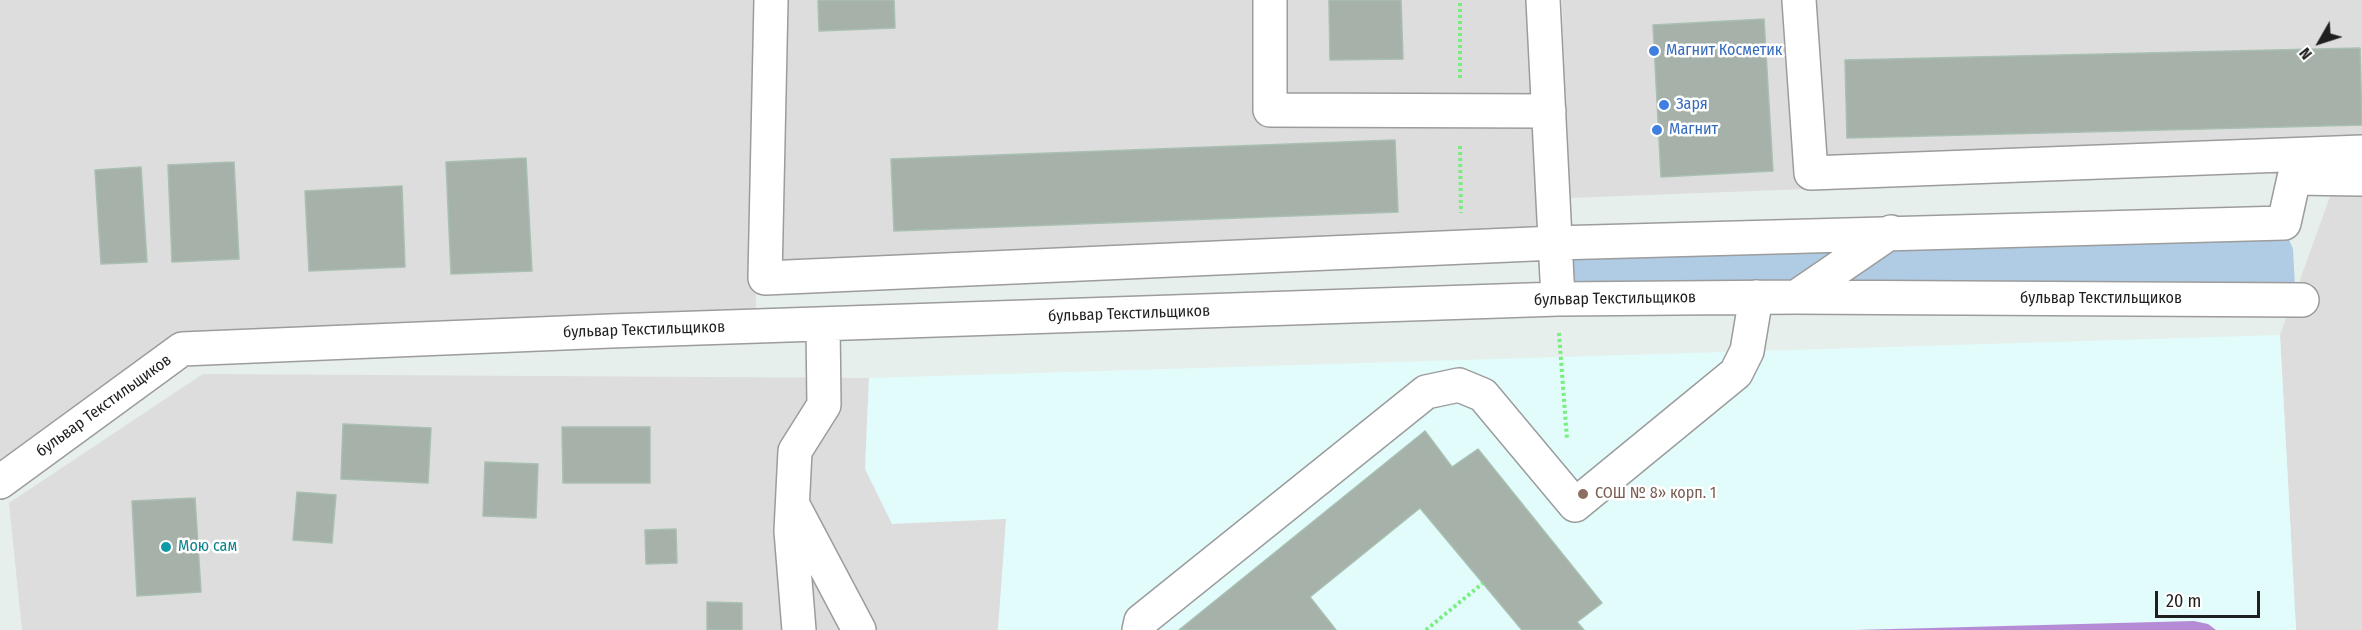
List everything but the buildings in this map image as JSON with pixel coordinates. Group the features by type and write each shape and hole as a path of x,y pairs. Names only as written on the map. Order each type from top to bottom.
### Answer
{"street":[{"path":"771,0 765,278 1555,243 2284,223 2294,178 2362,179"},
{"path":"1270,0 1270,110 1549,111"},
{"path":"1543,0 1558,299"},
{"path":"1799,0 1811,173 2362,152"},
{"path":"1796,297 1891,232"},
{"path":"1139,630 1141,621 1426,392 1459,385 1484,395 1575,505 1736,373 1748,351 1756,297"},
{"name":"бульвар Текстильщиков","path":"0,482 182,349 1558,299 1796,297 2302,300"},
{"path":"798,630 791,531 795,451 824,405 823,324"},
{"path":"792,505 859,630"}],"path":[{"path":"1558,299 1562,405 1568,450"},
{"path":"1425,630 1483,583"}],"shaded area":[{"path":"0,0 1537,0 1543,232 756,264 756,314 174,338 0,472"},
{"path":"1562,0 2362,0 2362,630 2296,630 2280,335 2340,169 1567,198"},
{"path":"2287,235 2293,249 2295,287 1830,286 1891,239"},
{"path":"1849,239 1797,286 1570,294 1563,247"},
{"name":"СОШ № 8» корп. 1","path":"2280,335 2296,630 998,630 1006,519 892,524 865,469 869,378"},
{"path":"203,374 869,378 865,469 1007,519 998,630 22,630 9,503"},
{"path":"2194,621 2208,624 2216,630 1855,630"}],"place":[{"name":"Магнит Косметик","path":"1654,51"},
{"name":"Заря","path":"1664,105"},
{"name":"Магнит","path":"1657,130"},
{"name":"СОШ № 8» корп. 1","path":"1583,494"},
{"name":"Мою сам","path":"166,547"}]}
